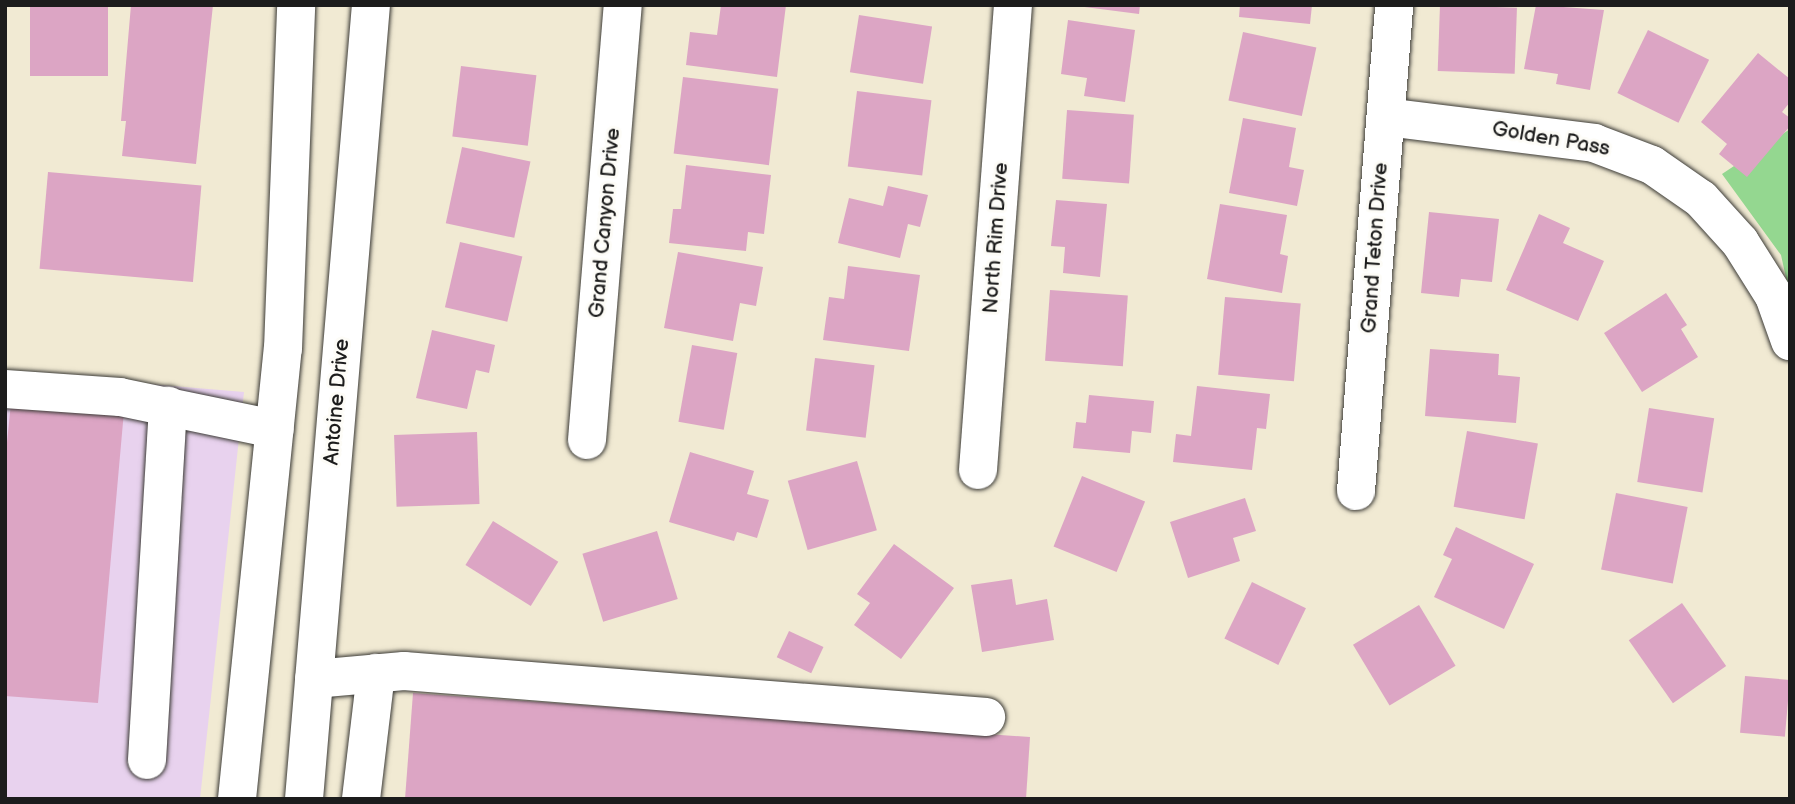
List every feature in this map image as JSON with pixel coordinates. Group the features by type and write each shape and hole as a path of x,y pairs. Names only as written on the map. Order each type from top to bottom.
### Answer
{"street":[{"path":"237,799 283,349 296,5"},
{"name":"Antoine Drive","path":"304,799 371,5"},
{"name":"Grand Canyon Drive","path":"587,440 623,5"},
{"name":"North Rim Drive","path":"978,470 1013,5"},
{"name":"Grand Teton Drive","path":"1356,491 1394,5"},
{"name":"Golden Pass","path":"1386,117 1594,143 1652,165 1701,199 1740,243 1774,296 1790,341"},
{"path":"5,388 120,397 275,429 334,433"},
{"path":"147,761 168,406"},
{"path":"314,679 404,671 986,716"},
{"path":"361,799 376,673"}],"shaded area":[{"path":"5,372 244,392 200,799 5,799"}],"green space":[{"path":"1790,129 1790,296 1781,255 1722,174"}],"building":[{"path":"30,5 108,5 108,76 30,76"},
{"path":"131,5 213,5 196,164 122,156 126,121 121,121"},
{"path":"721,5 786,5 777,77 686,65 690,32 717,35"},
{"path":"1069,5 1140,5 1139,14"},
{"path":"1240,5 1312,5 1310,24 1239,17"},
{"path":"1440,5 1517,8 1515,74 1438,71"},
{"path":"1536,5 1604,10 1590,90 1556,84 1558,74 1524,69"},
{"path":"859,15 932,27 923,84 850,72"},
{"path":"1068,20 1135,30 1125,102 1084,96 1087,78 1061,74"},
{"path":"1648,30 1709,60 1678,123 1617,93"},
{"path":"1243,32 1316,48 1302,116 1228,100"},
{"path":"1758,53 1790,79 1790,102 1782,112 1790,118 1790,126 1747,177 1719,154 1727,144 1701,122"},
{"path":"461,66 536,75 528,146 452,136"},
{"path":"683,77 778,89 769,165 674,153"},
{"path":"857,91 931,100 922,176 848,166"},
{"path":"1067,110 1134,115 1129,184 1062,179"},
{"path":"1243,118 1296,128 1289,167 1304,170 1297,206 1229,193"},
{"path":"462,147 530,162 514,238 446,223"},
{"path":"686,165 771,175 764,234 748,232 746,251 669,243 673,209 681,209"},
{"path":"48,172 201,185 193,282 40,269"},
{"path":"888,186 928,195 920,227 908,224 900,258 838,243 849,198 883,206"},
{"path":"1056,200 1107,204 1100,277 1063,273 1065,247 1051,246"},
{"path":"1220,204 1287,215 1280,254 1288,256 1282,293 1207,279"},
{"path":"1429,212 1499,219 1492,282 1461,279 1459,297 1421,293"},
{"path":"1539,214 1570,228 1563,243 1604,261 1578,321 1506,290"},
{"path":"460,242 522,256 507,322 445,307"},
{"path":"678,252 763,267 756,306 740,303 733,341 664,328"},
{"path":"848,266 920,275 909,351 823,340 829,297 844,299"},
{"path":"1050,290 1128,295 1123,366 1045,361"},
{"path":"1666,293 1687,325 1681,329 1698,357 1642,392 1604,333"},
{"path":"1225,297 1301,304 1294,381 1218,375"},
{"path":"432,330 495,345 489,373 476,370 467,409 416,398"},
{"path":"692,345 737,353 724,430 678,422"},
{"path":"1430,349 1499,354 1498,375 1520,377 1516,423 1425,416"},
{"path":"815,358 875,365 866,438 806,430"},
{"path":"1197,386 1270,394 1266,429 1257,428 1252,470 1173,462 1176,434 1191,436"},
{"path":"1089,395 1154,401 1151,433 1132,431 1130,453 1073,448 1076,422 1086,423"},
{"path":"11,403 124,411 98,703 5,696 5,462"},
{"path":"1649,408 1714,418 1702,492 1637,482"},
{"path":"1467,431 1538,444 1525,519 1454,507"},
{"path":"477,432 480,504 397,507 394,435"},
{"path":"690,452 754,471 747,494 769,500 757,538 737,532 734,541 669,522"},
{"path":"857,461 877,530 808,550 788,481"},
{"path":"1082,476 1145,501 1117,572 1054,546"},
{"path":"1616,493 1688,507 1673,583 1601,570"},
{"path":"1245,498 1256,531 1233,538 1240,561 1188,578 1170,522"},
{"path":"493,521 558,562 531,606 465,565"},
{"path":"1456,527 1534,564 1504,629 1434,597 1452,559 1443,555"},
{"path":"657,531 678,599 603,622 582,554"},
{"path":"894,544 954,588 901,659 854,625 870,603 857,594"},
{"path":"1012,579 1016,605 1047,599 1054,640 982,652 971,585"},
{"path":"1252,582 1306,608 1278,665 1224,639"},
{"path":"1682,603 1726,666 1673,703 1629,640"},
{"path":"1419,605 1456,666 1390,706 1353,645"},
{"path":"789,631 823,647 811,673 777,657"},
{"path":"1745,676 1790,680 1785,737 1740,733"},
{"path":"413,693 1030,737 1026,799 405,799"}]}
